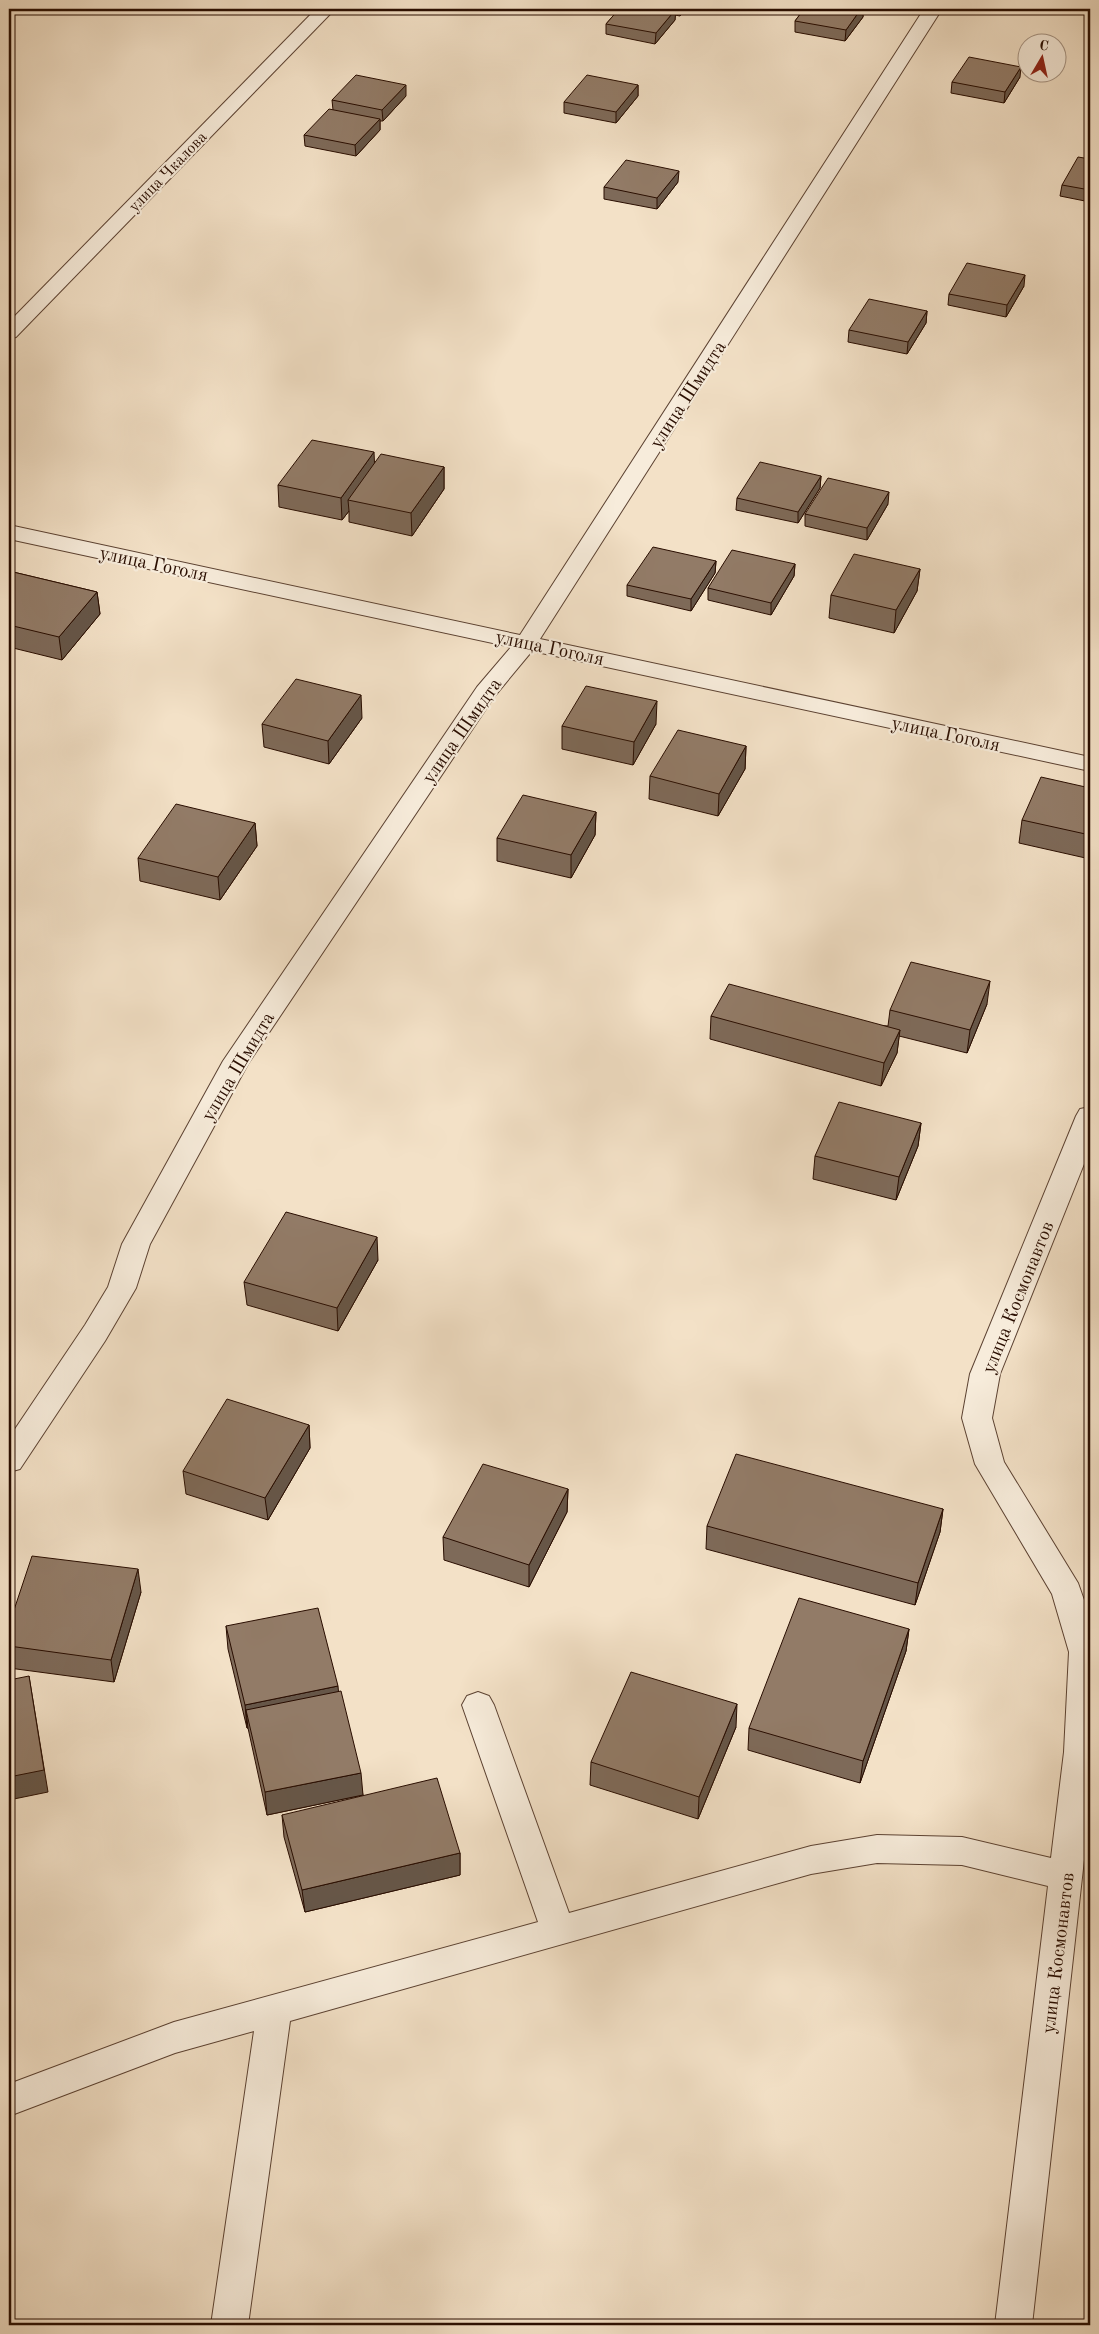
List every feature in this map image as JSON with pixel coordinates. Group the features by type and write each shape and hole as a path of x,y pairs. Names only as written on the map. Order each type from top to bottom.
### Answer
{"street":[{"name":"улица Чкалова","path":"9,333 326,9"},
{"name":"улица Шмидта","path":"9,1461 79,1357 122,1288 136,1244 236,1061 485,692 527,642 933,9"},
{"name":"улица Гоголя","path":"9,532 1090,764"},
{"name":"улица Космонавтов","path":"1014,2325 1080,1752 1085,1652 1067,1592 990,1464 977,1418 985,1374 1090,1116"},
{"path":"478,1705 558,1931"},
{"path":"9,2100 174,2038 811,1860 877,1849 962,1851 1066,1876"},
{"path":"229,2325 274,2010"}],"building":[{"path":"619,9 676,9 656,33 606,24"},
{"path":"804,9 861,9 846,30 795,21"},
{"path":"969,57 1016,66 1016,75 1005,92 952,82"},
{"path":"356,75 406,85 382,110 332,100"},
{"path":"587,75 638,85 616,112 564,102"},
{"path":"329,109 380,119 355,145 304,135"},
{"path":"1078,157 1090,159 1090,190 1062,185"},
{"path":"626,160 679,171 657,198 604,187"},
{"path":"967,263 1025,275 1007,305 949,294"},
{"path":"869,299 927,311 908,342 849,330"},
{"path":"312,440 374,452 341,498 278,485"},
{"path":"381,454 444,467 411,513 348,500"},
{"path":"760,462 821,476 798,512 737,498"},
{"path":"828,478 889,492 867,528 805,514"},
{"path":"653,547 716,561 691,599 627,585"},
{"path":"732,550 795,564 771,603 708,588"},
{"path":"854,554 920,569 896,610 831,595"},
{"path":"9,571 97,592 59,637 9,625"},
{"path":"296,679 361,695 328,741 262,724"},
{"path":"586,686 657,701 634,742 562,726"},
{"path":"678,730 746,746 719,794 650,776"},
{"path":"1041,777 1090,788 1090,835 1022,820"},
{"path":"523,795 596,812 571,855 497,838"},
{"path":"176,804 255,823 218,877 138,858"},
{"path":"911,962 990,981 970,1030 890,1010"},
{"path":"729,984 900,1030 884,1063 711,1016"},
{"path":"839,1102 921,1123 899,1177 815,1156"},
{"path":"286,1212 377,1237 337,1308 244,1282"},
{"path":"227,1399 309,1425 265,1498 183,1471"},
{"path":"736,1454 943,1509 918,1583 707,1526"},
{"path":"483,1464 568,1489 529,1565 443,1537"},
{"path":"32,1556 138,1569 111,1660 9,1646 9,1625"},
{"path":"799,1598 909,1629 863,1761 749,1728"},
{"path":"318,1608 338,1686 245,1705 226,1626"},
{"path":"631,1672 737,1704 699,1797 591,1762"},
{"path":"29,1676 44,1770 9,1777 9,1680"},
{"path":"341,1691 361,1773 265,1792 246,1710"},
{"path":"437,1778 460,1853 302,1890 282,1815"}]}
